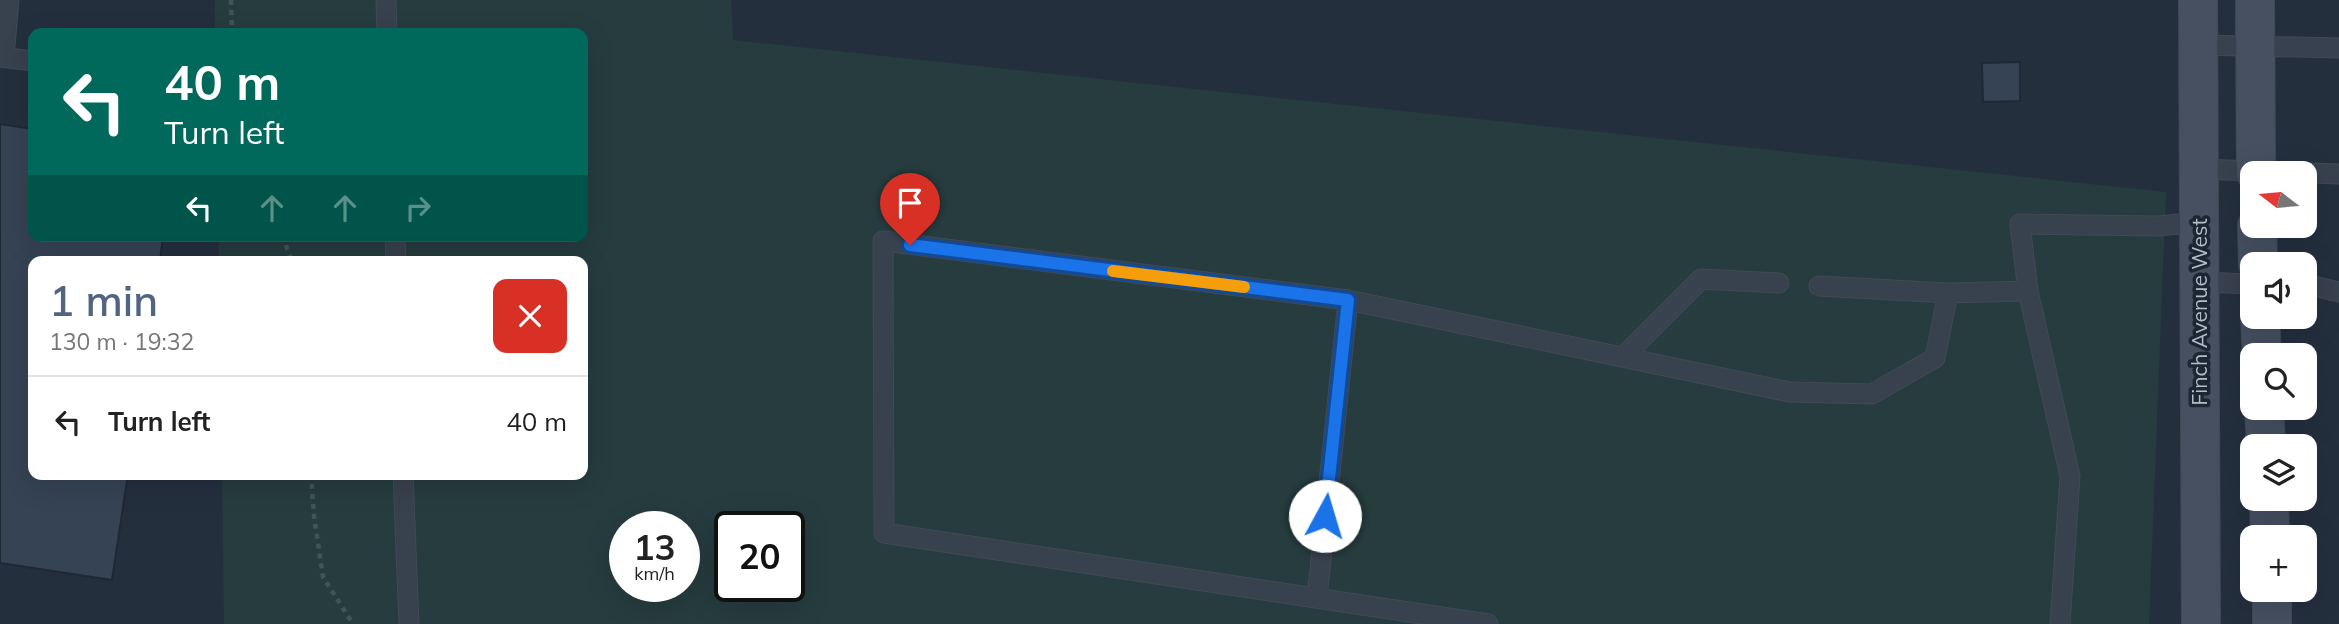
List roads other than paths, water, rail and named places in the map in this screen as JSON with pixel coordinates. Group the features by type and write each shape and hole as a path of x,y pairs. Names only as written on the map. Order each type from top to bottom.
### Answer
{"main road":[{"name":"Finch Avenue West","path":"2197,0 2201,624"},
{"path":"2255,0 2256,161"},
{"path":"2272,602 2272,624"}],"lane":[{"path":"9,0 2,57 28,60"},
{"path":"386,0 387,28"},
{"path":"2198,45 2339,48"},
{"path":"2199,169 2240,171"},
{"path":"2317,173 2339,174"},
{"path":"2060,624 2070,476 2028,291 2020,224 2158,226 2199,222"},
{"path":"1488,624 884,533 883,241 1348,300 1790,391 1872,394 1935,358 1948,293"},
{"path":"1623,357 1701,279 1779,284"},
{"path":"2200,282 2240,284"},
{"path":"1819,286 1948,293 2028,291"},
{"path":"2317,287 2339,292"},
{"path":"1317,597 1348,300"},
{"path":"403,480 409,624"}]}
